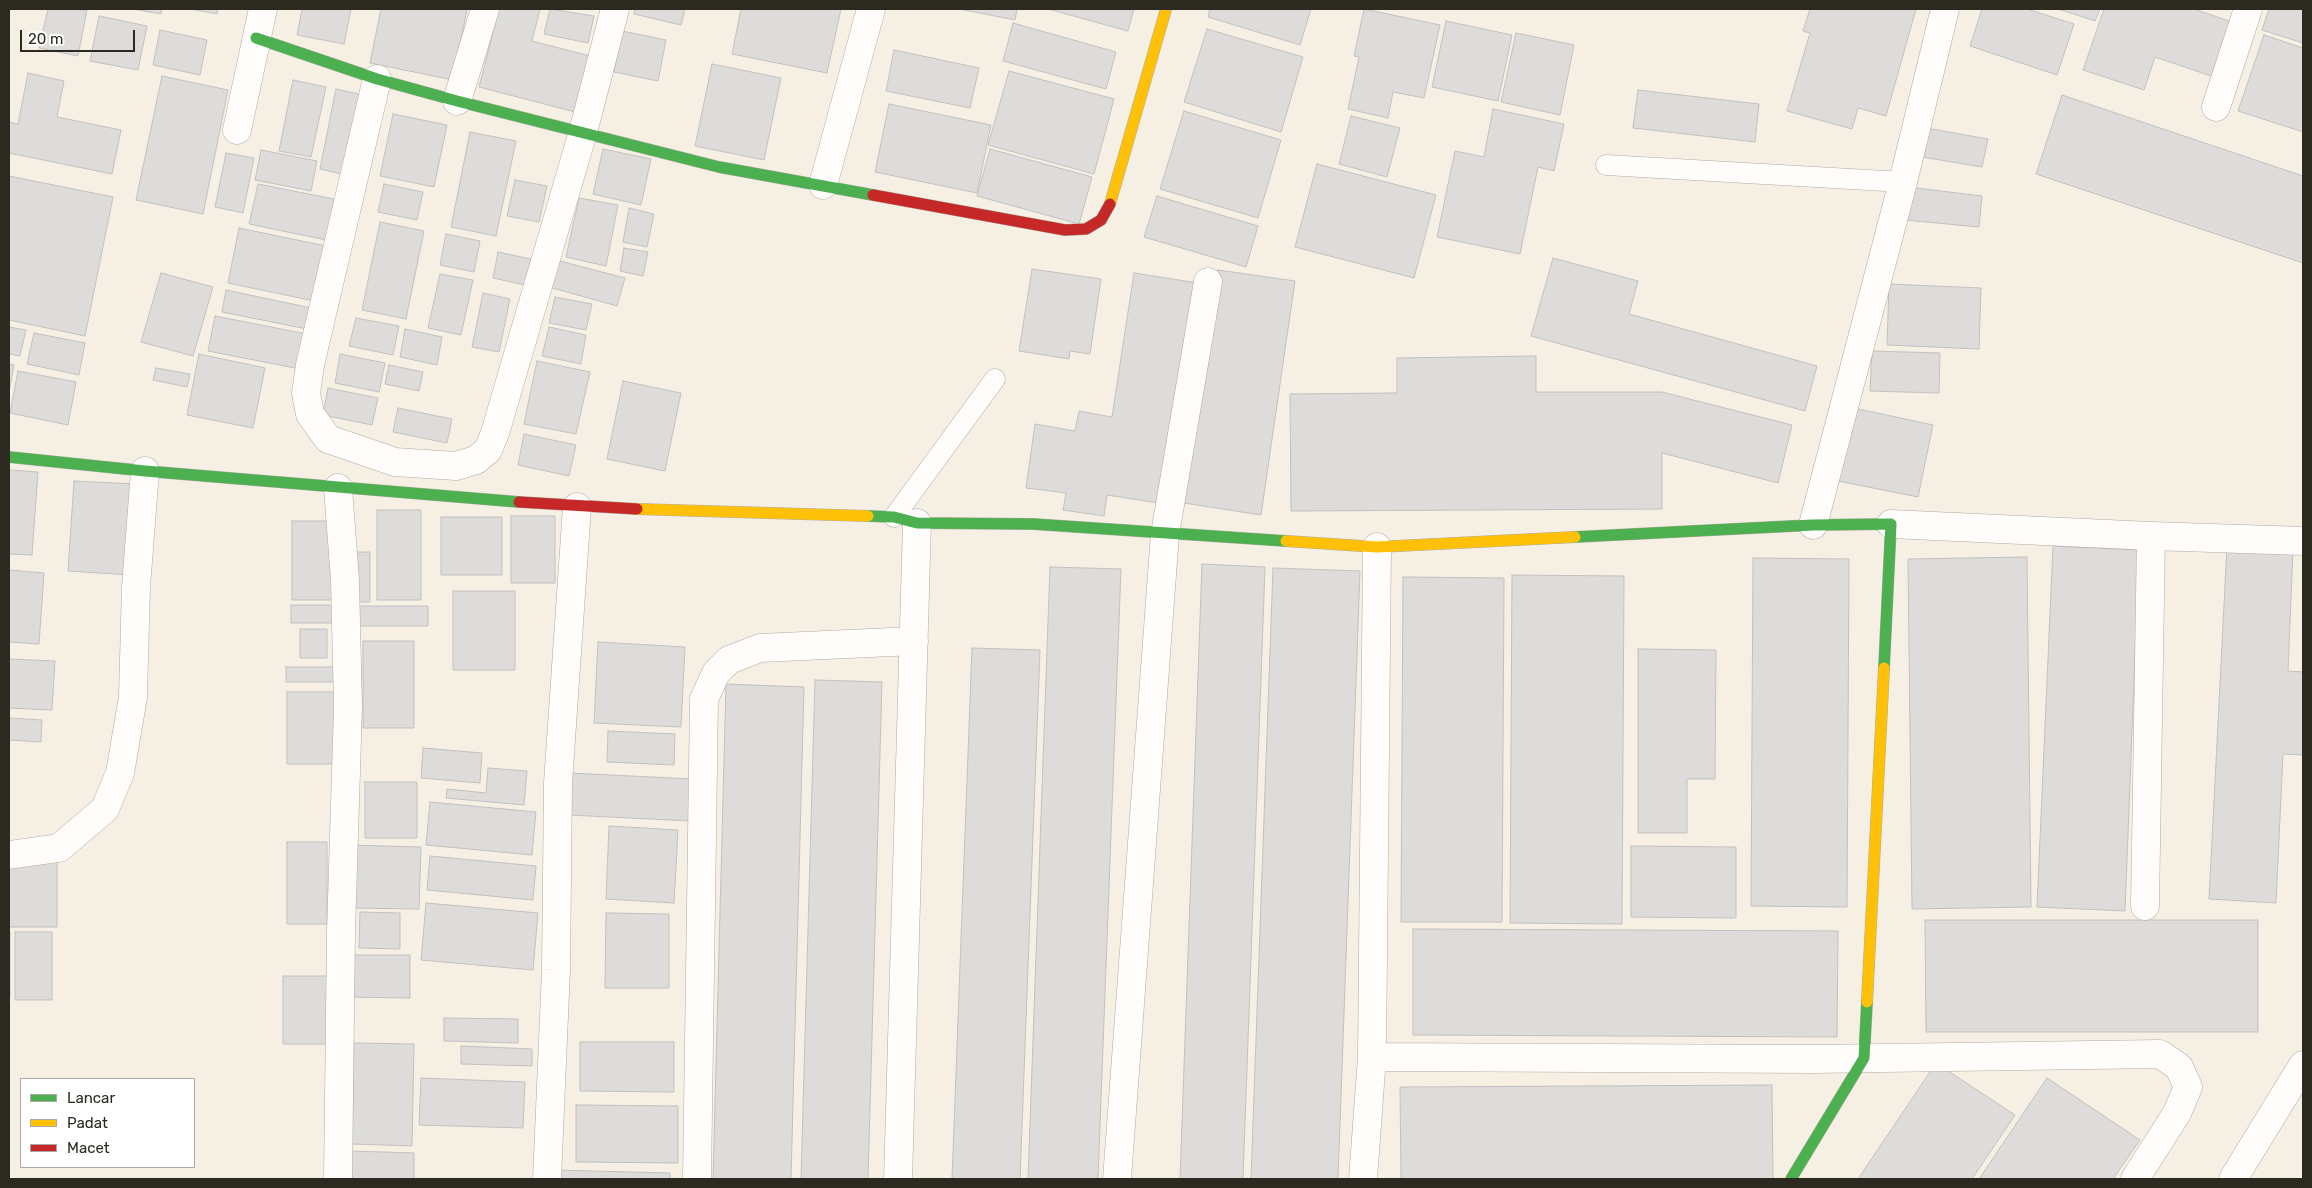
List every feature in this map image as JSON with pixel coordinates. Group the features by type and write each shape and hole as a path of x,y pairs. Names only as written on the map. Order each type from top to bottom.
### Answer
{"street":[{"path":"237,130 263,9"},
{"path":"457,101 485,9"},
{"path":"377,79 310,365 306,393 310,414 328,439 395,462 456,466 476,460 488,450 495,433 583,132 615,9"},
{"path":"823,185 870,9"},
{"path":"256,38 377,79 719,167 1065,230 1086,229 1102,220 1112,201 1166,9"},
{"path":"1813,525 1903,182 1945,9"},
{"path":"2216,107 2248,9"},
{"path":"1117,1179 1165,534 1208,282"},
{"path":"9,457 338,488 578,507 1033,524 1378,547 1813,525 1891,524 2303,541"},
{"path":"9,855 59,848 105,809 120,773 133,697 136,587 145,471"},
{"path":"338,488 345,580 348,706 341,932 338,1179"},
{"path":"547,1179 556,970 558,783 578,507"},
{"path":"898,1179 914,640 905,520"},
{"path":"1791,1179 1864,1058 1891,524"},
{"path":"2145,906 2151,536"},
{"path":"1363,1179 1372,1057 1378,547"},
{"path":"697,1179 704,699 716,673 729,660 760,648 914,640"},
{"path":"1372,1057 1864,1058 2160,1054 2179,1067 2188,1087 2178,1113 2135,1179"},
{"path":"2233,1179 2303,1065"}],"lane":[{"path":"1606,165 1903,182"},
{"path":"905,520 995,379"}],"building":[{"path":"48,9 87,10 78,56 39,48"},
{"path":"133,9 162,9 161,14"},
{"path":"190,9 218,9 217,14"},
{"path":"302,9 351,9 344,44 297,35"},
{"path":"381,9 467,9 453,80 370,63"},
{"path":"499,9 540,9 532,41 590,56 575,112 479,87"},
{"path":"550,9 594,16 588,43 544,34"},
{"path":"635,9 685,9 681,25 634,14"},
{"path":"741,9 841,9 827,73 732,54"},
{"path":"959,9 1017,9 1015,20"},
{"path":"1048,9 1134,9 1128,31"},
{"path":"1210,9 1311,9 1300,45 1208,17"},
{"path":"1364,9 1440,25 1424,98 1393,92 1388,118 1348,109 1359,57 1354,56"},
{"path":"1810,9 1916,9 1886,116 1858,108 1852,129 1787,111 1810,33 1803,31"},
{"path":"1982,9 2027,9 2074,24 2057,75 1970,46"},
{"path":"2058,9 2100,9 2095,21"},
{"path":"2104,9 2194,9 2235,23 2217,78 2155,57 2144,90 2083,70"},
{"path":"2269,9 2303,9 2303,43 2262,30"},
{"path":"99,16 147,26 138,70 90,61"},
{"path":"1446,21 1512,35 1498,101 1432,87"},
{"path":"1013,23 1116,52 1106,89 1003,61"},
{"path":"1207,29 1303,57 1281,132 1184,102"},
{"path":"160,30 207,40 200,75 153,65"},
{"path":"622,31 666,40 658,81 614,72"},
{"path":"1516,33 1574,45 1560,115 1501,102"},
{"path":"2264,35 2303,48 2303,132 2238,111"},
{"path":"894,50 979,68 970,108 886,91"},
{"path":"712,64 781,78 764,160 695,146"},
{"path":"1009,71 1114,99 1094,174 988,145"},
{"path":"28,73 64,81 57,117 121,130 112,174 9,153 9,122 18,124"},
{"path":"162,76 228,90 203,214 136,200"},
{"path":"293,80 326,87 311,157 279,151"},
{"path":"336,89 363,95 346,175 320,169"},
{"path":"1638,90 1759,104 1755,142 1633,128"},
{"path":"2062,95 2303,176 2303,263 2036,174"},
{"path":"889,104 991,125 977,193 875,172"},
{"path":"1493,109 1564,124 1554,171 1538,167 1520,254 1437,237 1455,151 1484,157"},
{"path":"1184,111 1281,140 1258,218 1160,189"},
{"path":"393,114 447,125 434,187 380,176"},
{"path":"1351,116 1400,128 1387,177 1339,164"},
{"path":"1921,127 1988,139 1982,167 1916,156"},
{"path":"470,132 516,141 496,236 451,227"},
{"path":"603,149 651,159 641,205 593,194"},
{"path":"990,149 1092,177 1079,224 977,196"},
{"path":"261,150 317,161 311,191 255,180"},
{"path":"226,153 254,158 243,213 215,207"},
{"path":"1317,164 1436,195 1414,278 1295,247"},
{"path":"9,176 113,197 85,336 9,320"},
{"path":"515,180 547,186 539,222 507,216"},
{"path":"258,184 339,200 331,241 249,224"},
{"path":"384,184 423,192 417,220 378,212"},
{"path":"1908,187 1982,196 1979,227 1905,220"},
{"path":"1157,196 1258,226 1246,267 1144,237"},
{"path":"579,198 618,205 606,266 566,257"},
{"path":"629,208 654,214 647,247 623,242"},
{"path":"380,222 424,231 406,319 362,310"},
{"path":"239,228 331,247 319,302 228,283"},
{"path":"446,234 480,241 474,272 440,265"},
{"path":"624,248 648,252 643,276 620,271"},
{"path":"498,252 531,259 525,285 493,278"},
{"path":"1553,258 1638,281 1629,314 1817,366 1805,411 1531,336"},
{"path":"556,260 625,278 617,306 549,287"},
{"path":"1032,269 1101,279 1090,354 1070,351 1069,359 1019,351"},
{"path":"1218,270 1295,281 1261,515 1184,503"},
{"path":"161,273 213,287 193,356 141,342"},
{"path":"1134,273 1198,283 1165,504 1107,495 1104,516 1063,510 1066,493 1026,488 1035,424 1075,431 1079,411 1112,417"},
{"path":"440,274 473,280 461,335 428,328"},
{"path":"1889,284 1981,288 1979,349 1887,345"},
{"path":"226,290 316,309 312,330 222,312"},
{"path":"483,293 510,299 499,352 472,347"},
{"path":"555,297 592,304 586,330 549,323"},
{"path":"215,316 312,335 305,370 208,351"},
{"path":"356,318 399,326 393,355 349,346"},
{"path":"9,327 26,330 20,356 9,354"},
{"path":"549,327 586,335 581,364 542,356"},
{"path":"405,329 442,337 437,365 400,357"},
{"path":"34,333 85,343 79,375 27,364"},
{"path":"1872,351 1940,353 1939,393 1870,391"},
{"path":"199,354 265,368 253,428 187,415"},
{"path":"340,354 385,363 379,392 335,383"},
{"path":"1536,356 1536,392 1662,392 1792,425 1778,483 1662,453 1662,509 1291,511 1290,394 1397,393 1397,358"},
{"path":"537,361 590,372 576,434 524,424"},
{"path":"9,364 14,365 9,392"},
{"path":"389,365 423,372 419,391 385,384"},
{"path":"156,368 190,374 187,387 153,380"},
{"path":"18,371 76,382 68,425 10,413"},
{"path":"623,381 681,393 665,471 607,459"},
{"path":"328,388 378,398 372,425 323,415"},
{"path":"398,408 452,419 447,443 393,432"},
{"path":"1854,408 1933,425 1918,497 1838,481"},
{"path":"524,434 576,445 569,476 518,465"},
{"path":"9,470 38,472 32,555 9,554"},
{"path":"74,481 136,484 131,575 68,571"},
{"path":"377,510 421,510 421,600 377,600"},
{"path":"511,516 555,516 555,583 511,583"},
{"path":"441,517 502,517 502,575 441,575"},
{"path":"292,521 336,521 336,600 292,600"},
{"path":"2053,546 2139,550 2125,911 2037,907"},
{"path":"2227,547 2293,551 2288,671 2303,672 2303,755 2283,754 2276,903 2209,899"},
{"path":"353,552 370,552 370,602 353,602"},
{"path":"2027,557 2031,907 1912,909 1908,559"},
{"path":"1753,558 1849,559 1847,907 1751,906"},
{"path":"1202,564 1265,567 1243,1179 1180,1179"},
{"path":"1050,567 1121,569 1098,1179 1028,1179"},
{"path":"1273,568 1360,571 1338,1179 1251,1179"},
{"path":"9,570 44,573 39,644 9,642"},
{"path":"1512,575 1624,576 1622,924 1510,923"},
{"path":"1403,577 1504,578 1502,922 1401,922"},
{"path":"453,591 515,591 515,670 453,670"},
{"path":"291,605 342,605 342,623 291,623"},
{"path":"351,606 428,606 428,626 351,626"},
{"path":"300,629 327,629 327,658 300,658"},
{"path":"363,641 414,641 414,728 363,728"},
{"path":"598,642 685,647 681,727 594,723"},
{"path":"972,648 1040,650 1020,1179 952,1179"},
{"path":"1638,649 1716,650 1715,779 1687,779 1687,833 1638,833"},
{"path":"9,659 55,661 52,710 9,708"},
{"path":"286,667 335,667 335,682 286,682"},
{"path":"815,680 882,682 868,1179 801,1179"},
{"path":"726,684 804,687 791,1179 713,1179"},
{"path":"287,692 335,692 335,764 287,764"},
{"path":"9,718 42,720 41,742 9,740"},
{"path":"608,731 675,734 674,765 607,762"},
{"path":"423,748 482,753 480,783 421,778"},
{"path":"488,768 527,771 524,805 446,798 447,789 486,793"},
{"path":"570,773 692,779 690,821 568,815"},
{"path":"365,782 417,782 417,838 365,838"},
{"path":"430,802 536,812 532,855 426,845"},
{"path":"609,826 678,830 674,903 606,899"},
{"path":"287,842 327,842 327,924 287,924"},
{"path":"350,845 421,847 419,909 349,908"},
{"path":"1631,846 1736,847 1736,918 1631,917"},
{"path":"430,856 536,866 533,900 427,890"},
{"path":"9,861 57,861 57,927 9,927"},
{"path":"426,903 538,913 533,970 421,960"},
{"path":"360,912 400,913 400,949 359,948"},
{"path":"606,913 669,914 669,988 605,988"},
{"path":"1925,920 2258,920 2258,1032 1926,1032"},
{"path":"1413,929 1838,931 1837,1037 1413,1035"},
{"path":"10,932 10,998 9,998"},
{"path":"15,932 52,932 52,1000 15,1000"},
{"path":"344,955 410,955 410,998 344,997"},
{"path":"283,976 330,976 330,1044 283,1044"},
{"path":"444,1018 518,1019 518,1043 444,1041"},
{"path":"580,1042 674,1042 674,1092 580,1091"},
{"path":"354,1043 414,1044 412,1146 352,1144"},
{"path":"461,1046 532,1049 532,1066 461,1064"},
{"path":"1936,1063 2015,1115 1972,1179 1858,1179"},
{"path":"421,1078 525,1082 523,1128 419,1125"},
{"path":"2047,1078 2140,1140 2113,1179 1979,1179"},
{"path":"1772,1085 1773,1179 1401,1179 1400,1087"},
{"path":"576,1105 678,1106 678,1163 576,1162"},
{"path":"352,1151 414,1153 414,1179 351,1179"},
{"path":"556,1170 670,1173 670,1179 556,1179"}],"traffic: fast":[{"path":"256,38 377,79 457,101 719,167 873,195"},
{"path":"9,457 145,471 519,502"},
{"path":"868,516 894,517 917,523 1033,524 1286,541"},
{"path":"1575,537 1813,525 1891,524 1884,668"},
{"path":"1791,1179 1864,1058 1867,1002"}],"traffic: slow":[{"path":"1110,204 1166,9"},
{"path":"637,509 868,516"},
{"path":"1286,541 1377,547 1575,537"},
{"path":"1867,1002 1884,668"}],"traffic: jam":[{"path":"873,195 1065,230 1086,229 1101,220 1110,204"},
{"path":"519,502 637,509"}]}
